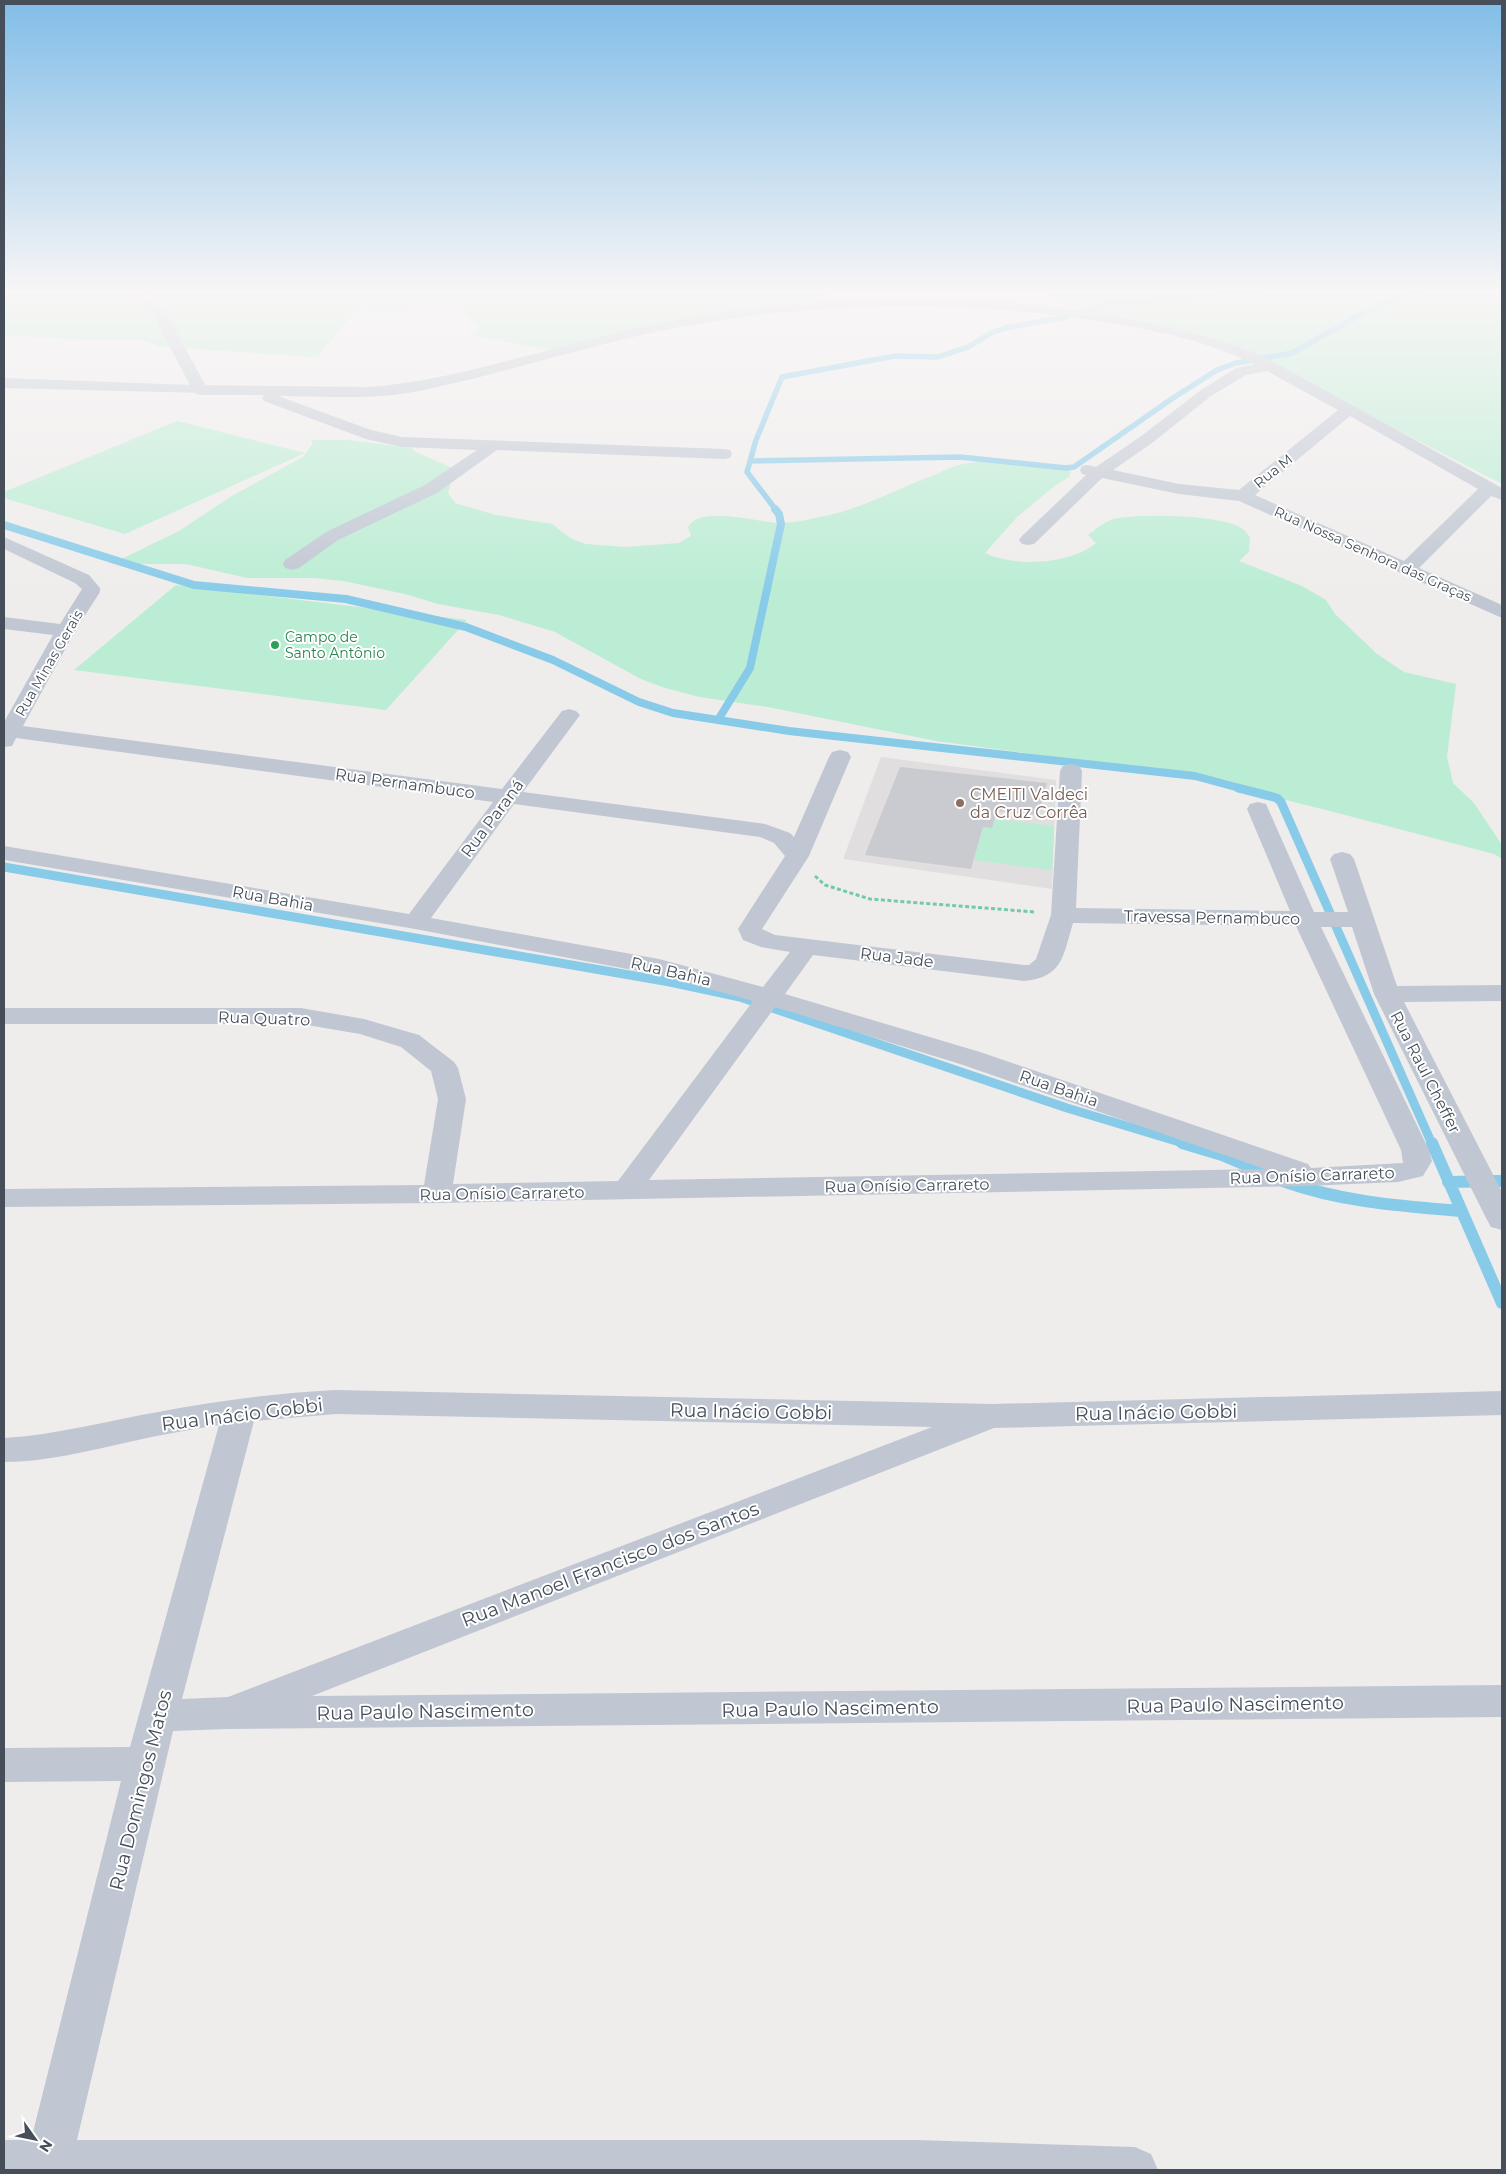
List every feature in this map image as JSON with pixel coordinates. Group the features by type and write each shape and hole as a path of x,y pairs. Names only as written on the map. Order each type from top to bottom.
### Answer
{"street":[{"path":"256,392 384,439 426,444 724,454"},
{"path":"1028,540 1094,471 1146,440 1205,392"},
{"path":"1318,392 1496,491 1407,569"},
{"name":"Rua M","path":"1243,496 1349,409"},
{"path":"292,564 332,536 431,489 493,446"},
{"name":"Rua Nossa Senhora das Graças","path":"1094,471 1179,489 1243,496 1502,612"},
{"name":"Rua Minas Gerais","path":"4,542 82,579 89,585 91,592 65,631 6,734"},
{"path":"4,623 65,631"},
{"name":"Rua Paraná","path":"415,922 569,715"},
{"name":"Rua Pernambuco","path":"6,734 765,830 782,838 796,856"},
{"name":"Rua Jade","path":"840,757 796,856 750,929 752,935 759,939 807,946 1024,973 1035,972 1048,961 1063,915 1071,771"},
{"name":"Rua Onísio Carrareto","path":"4,1198 437,1194 1311,1177 1398,1173 1413,1170 1418,1161 1415,1150 1317,919 1258,809"},
{"name":"Rua Bahia","path":"4,853 415,922 659,967 708,978 970,1058 1311,1177"},
{"name":"Rua Raul Cheffer","path":"1342,859 1387,994 1471,1162 1493,1187 1502,1220"},
{"path":"4,861 50,860"},
{"name":"Travessa Pernambuco","path":"1063,915 1361,920"},
{"path":"627,1190 807,946"},
{"path":"1387,994 1502,993"},
{"name":"Rua Quatro","path":"4,1016 301,1016 364,1027 410,1041 444,1068 452,1099 437,1194"},
{"name":"Rua Inácio Gobbi","path":"4,1450 17,1450 78,1441 134,1429 240,1411 290,1404 336,1402 993,1416 1502,1403"},
{"name":"Rua Domingos Matos","path":"48,2166 145,1764 240,1411"},
{"name":"Rua Manoel Francisco dos Santos","path":"227,1713 993,1416"},
{"name":"Rua Paulo Nascimento","path":"158,1716 227,1713 1502,1702"},
{"path":"4,1765 145,1764"},
{"path":"4,2163 48,2166 917,2163 1136,2170"}],"path":[{"path":"796,856 824,885 870,899 1063,915"}],"shaded area":[{"name":"CMEITI Valdeci da Cruz Corrêa","path":"881,757 1056,780 1052,889 843,859"}],"green space":[{"path":"1321,392 1502,392 1502,484"},
{"path":"177,421 305,453 125,534 4,498 4,492"},
{"path":"311,440 348,440 412,448 414,451 452,468 453,476 448,493 455,503 496,515 552,524 570,538 586,544 626,547 679,543 691,536 688,527 694,520 704,517 730,516 778,523 794,522 835,514 956,466 1000,460 1041,463 1068,469 1071,472 1069,477 1057,484 1017,517 985,553 997,557 1026,562 1042,562 1072,556 1096,543 1088,535 1106,522 1118,518 1182,516 1218,520 1232,524 1244,530 1250,538 1249,552 1239,561 1302,586 1326,600 1335,614 1377,654 1404,672 1456,684 1447,757 1453,783 1474,803 1502,845 1502,859 1494,854 1158,768 1106,764 936,741 768,707 699,697 641,679 555,632 499,615 438,604 405,594 343,581 314,578 247,578 186,564 111,564 179,531 230,497 303,457 313,443"},
{"name":"Campo de Santo Antônio","path":"176,585 467,620 386,710 74,670"},
{"path":"995,819 1054,826 1052,870 974,860 983,827 992,828"}],"building":[{"path":"900,767 1047,783 1038,815 997,811 992,828 983,827 971,869 865,855"}],"waterway":[{"path":"750,461 756,440 776,392"},
{"path":"750,461 960,457 1066,468 1074,467 1182,392"},
{"path":"750,461 747,472 776,510"},
{"path":"718,720 750,668 781,524 779,514 775,509"},
{"path":"4,525 194,585 346,599 466,627 553,660 639,702 673,713 718,720"},
{"path":"718,720 789,731 1195,776 1243,789"},
{"path":"1238,788 1277,798 1281,802 1432,1144"},
{"path":"4,867 670,982 740,997 1067,1108 1186,1144"},
{"path":"1182,1143 1222,1155 1267,1174"},
{"path":"1432,1143 1449,1182"},
{"path":"1283,1181 1327,1194 1371,1202 1461,1211"},
{"path":"1449,1182 1502,1181"},
{"path":"1449,1182 1502,1303"}],"place":[{"name":"Campo de Santo Antônio","path":"275,645"},
{"name":"CMEITI Valdeci da Cruz Corrêa","path":"960,803"}]}
